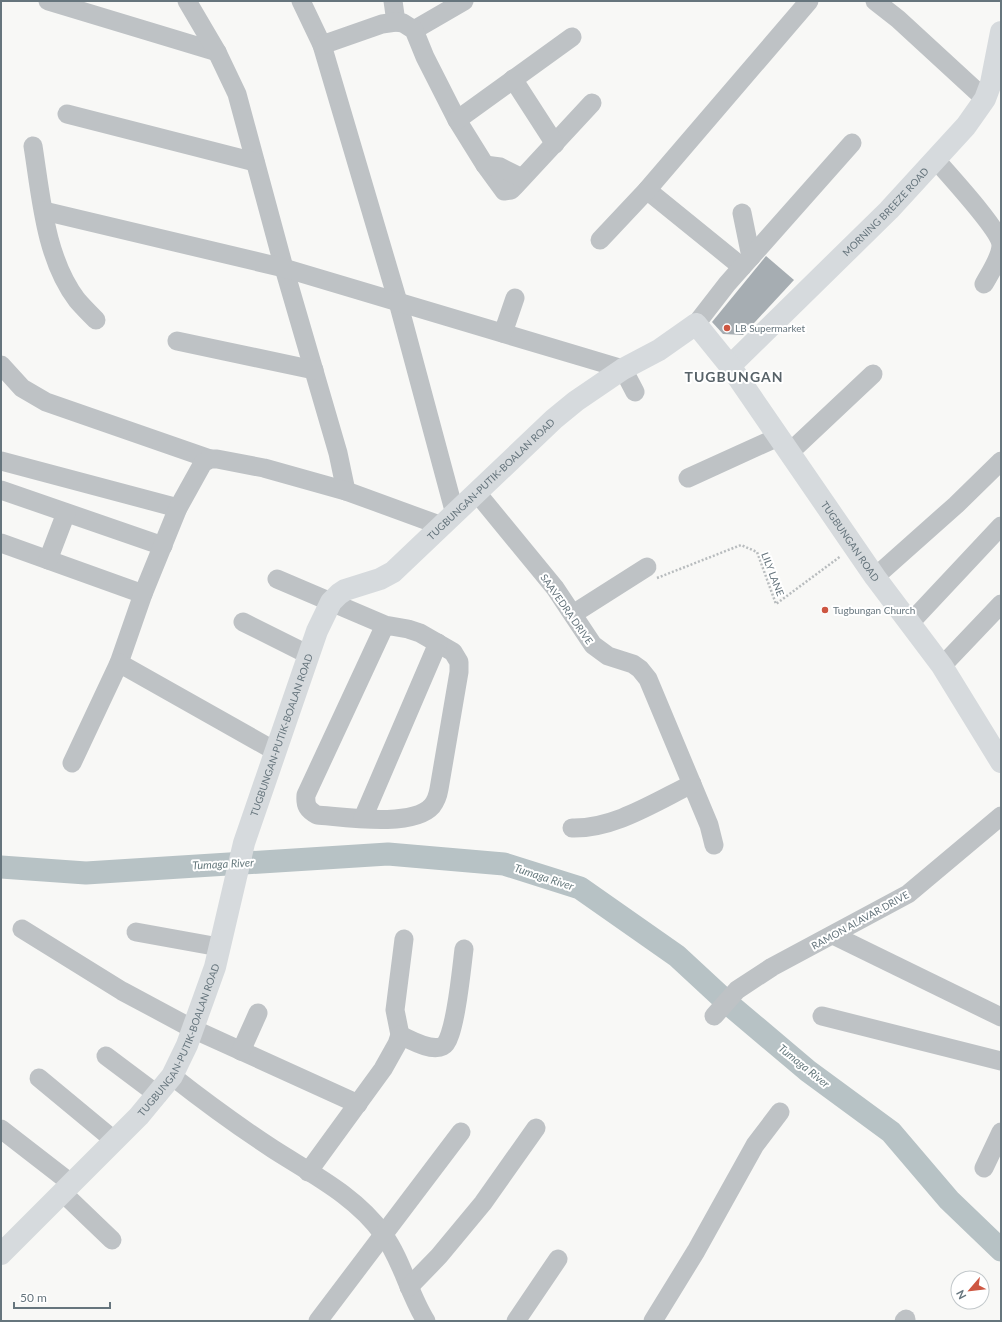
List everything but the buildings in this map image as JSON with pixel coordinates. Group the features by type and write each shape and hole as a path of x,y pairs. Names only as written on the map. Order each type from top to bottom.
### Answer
{"main road":[{"name":"MORNING BREEZE ROAD","path":"730,366 889,210 966,126 992,89 1001,32"},
{"name":"TUGBUNGAN ROAD","path":"696,324 730,366 875,577 942,666 1000,757"},
{"name":"TUGBUNGAN-PUTIK-BOALAN ROAD","path":"1,1254 115,1141 158,1095 172,1076 193,1029 215,967 244,843 316,631 331,602 345,590 380,579 393,572 554,419 576,401 623,369 659,350 696,324"}],"street":[{"path":"48,1 217,52"},
{"path":"187,1 217,52 237,94 284,268 338,453 346,491"},
{"path":"72,763 119,663 143,594 178,508 203,463 210,459 217,458 264,468 449,520 398,302 322,45 301,1"},
{"path":"393,1 396,22"},
{"path":"414,30 464,1"},
{"path":"600,240 646,190 809,1"},
{"path":"875,1 992,89"},
{"path":"322,45 382,24 396,22 403,23 414,30 425,58 457,120 484,165 500,167 522,178 556,144 592,103"},
{"path":"457,120 572,38"},
{"path":"513,79 556,144"},
{"path":"67,114 255,162"},
{"path":"696,324 746,262 852,143"},
{"path":"33,146 49,242 63,275 77,299 96,320"},
{"path":"936,160 987,221 1001,244 1000,252 984,284"},
{"path":"646,190 746,262"},
{"path":"44,211 284,268 623,369 635,392"},
{"path":"742,213 746,262"},
{"path":"503,333 515,298"},
{"path":"176,341 314,370"},
{"path":"1,365 22,388 46,402 210,459"},
{"path":"688,478 784,445 873,374"},
{"path":"1,461 178,508"},
{"path":"875,577 956,505 1001,461"},
{"path":"1,490 163,546"},
{"name":"SAAVEDRA DRIVE","path":"477,493 555,588 592,645 608,656 633,664 648,678 692,784 714,845"},
{"path":"48,560 66,513"},
{"path":"910,623 1001,526"},
{"path":"1,543 143,594"},
{"path":"573,614 647,567"},
{"path":"277,579 385,625 408,629 453,652 459,662 459,672 436,800 432,806 418,815 403,818 363,818 317,815 309,810 305,804 306,799 385,625"},
{"path":"942,666 1001,604"},
{"path":"243,622 309,655"},
{"path":"363,818 438,643"},
{"path":"119,663 275,750"},
{"path":"572,828 588,829 608,824 692,784"},
{"name":"RAMON ALAVAR DRIVE","path":"714,1016 737,990 772,967 908,894 1001,816"},
{"path":"22,929 122,991 193,1029 358,1104"},
{"path":"136,932 219,948"},
{"path":"833,935 1001,1017"},
{"path":"308,1172 358,1104 398,1044 400,1035 396,1010 404,939"},
{"path":"400,1035 437,1048 448,1043 455,1015 464,948"},
{"path":"241,1051 258,1013"},
{"path":"822,1016 1001,1061"},
{"path":"106,1056 158,1095"},
{"path":"172,1076 214,1109 352,1200 383,1234 399,1263 408,1287 426,1321"},
{"path":"39,1078 115,1141"},
{"path":"653,1321 696,1252 755,1145 780,1112"},
{"path":"408,1287 439,1256 483,1203 536,1128"},
{"path":"1,1129 67,1189 112,1240"},
{"path":"318,1321 461,1132"},
{"path":"984,1168 1001,1132"},
{"path":"516,1321 558,1259"}],"path":[{"name":"LILY LANE","path":"647,567 658,579 741,545 757,552 776,604 854,546"}],"waterway":[{"name":"Tumaga River","path":"1,867 86,873 388,854 504,864 580,888 677,956 731,1006 808,1071 891,1132 949,1200 1001,1250"}],"place":[{"name":"LB Supermarket","path":"727,328"},
{"name":"Tugbungan Church","path":"825,610"}],"district":[{"name":"TUGBUNGAN","path":"734,377"}]}
